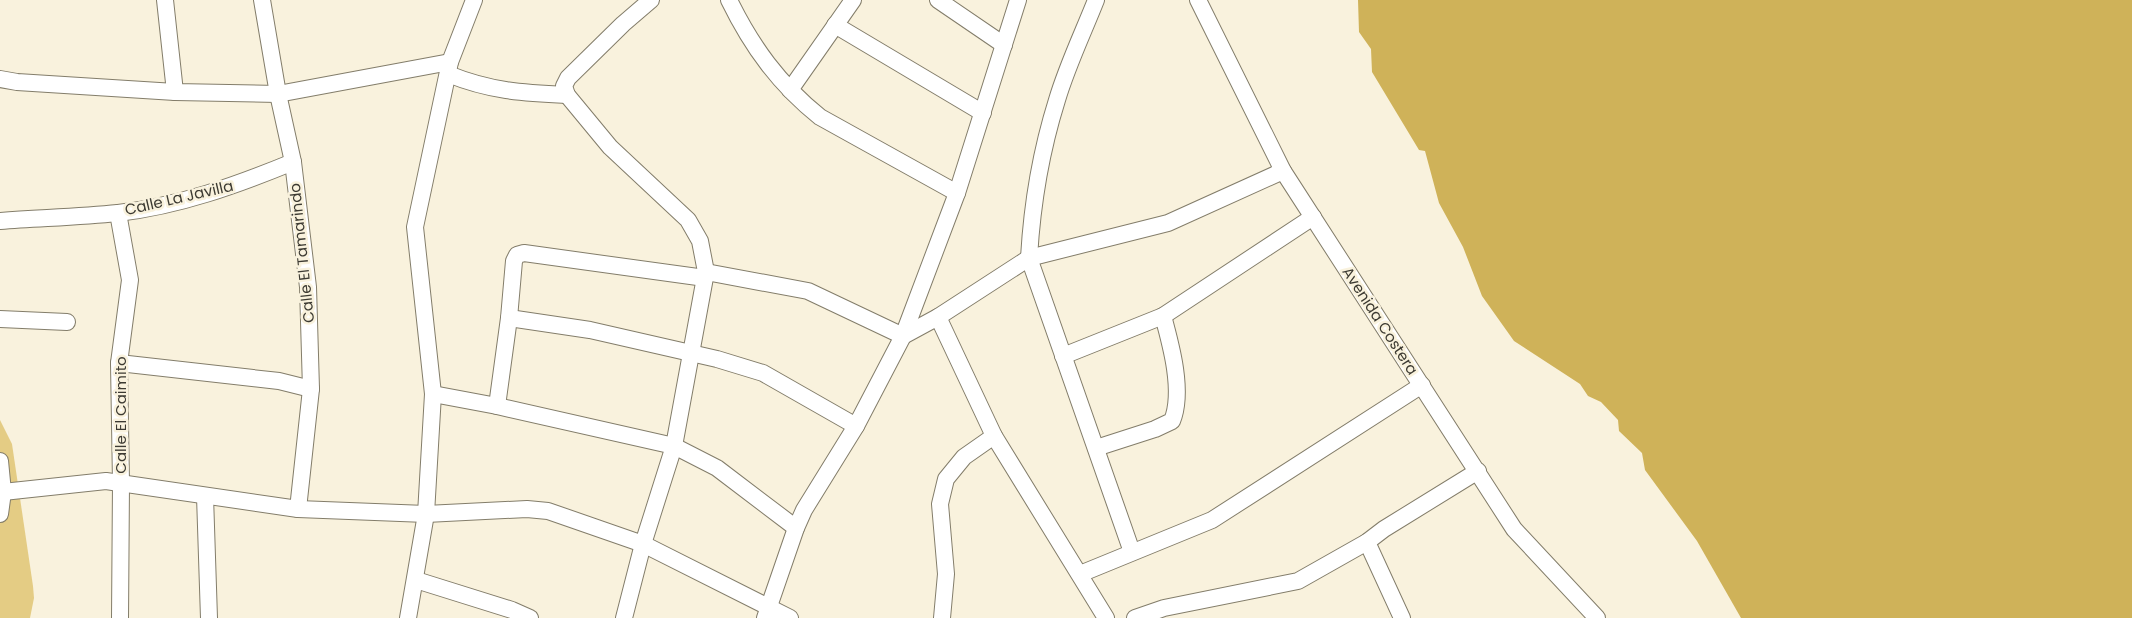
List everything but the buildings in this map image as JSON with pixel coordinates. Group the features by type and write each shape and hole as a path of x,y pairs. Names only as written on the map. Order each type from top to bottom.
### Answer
{"street":[{"path":"165,0 175,92"},
{"name":"Calle El Tamarindo","path":"262,0 278,94 293,162 308,287 311,389 298,509"},
{"path":"408,618 426,514 432,394 415,226 449,68 474,0"},
{"path":"624,618 643,544 674,446 705,275 700,241 688,220 610,147 567,95 564,86 568,78 623,24 651,0"},
{"path":"729,0 744,30 768,66 820,118 957,193"},
{"path":"790,90 853,0"},
{"path":"938,0 1004,45"},
{"path":"767,612 804,510 856,426 903,336 957,193 984,113 1018,0"},
{"path":"1096,0 1057,99 1038,176 1032,213 1029,258 1132,552"},
{"path":"1186,0 1200,6"},
{"name":"Avenida Costera","path":"1200,6 1283,171 1514,529 1598,618"},
{"path":"836,25 984,113"},
{"path":"0,79 18,82 175,92 278,94 449,68 473,84 515,93 567,95"},
{"name":"Calle La Javilla","path":"0,221 118,213 162,205 234,186 293,162"},
{"path":"903,336 938,317 1029,258 1168,223 1283,171"},
{"name":"Calle El Caimito","path":"118,213 130,280 119,364 121,483 120,618"},
{"path":"1063,356 1163,316 1313,217"},
{"path":"497,406 509,318 514,261 517,255 524,253 705,275 808,291 903,336"},
{"path":"1096,448 1155,429 1172,421 1177,400 1171,344 1163,316"},
{"path":"938,317 994,436 1106,618"},
{"path":"509,318 590,330 691,352 764,373 856,426"},
{"path":"0,319 67,322"},
{"path":"119,364 279,381 311,389"},
{"path":"1080,574 1212,520 1422,385"},
{"path":"432,394 497,406 674,446 716,468 796,528"},
{"path":"942,618 946,574 940,504 946,479 964,456 994,436"},
{"path":"0,461 3,492 0,514"},
{"path":"1135,618 1167,613 1298,581 1367,542 1384,529 1478,471"},
{"path":"3,492 106,481 298,509 426,514 527,509 548,511 643,544 767,612 790,618"},
{"path":"205,496 209,618"},
{"path":"1367,542 1402,618"},
{"path":"416,580 512,610 530,618"}],"shaded area":[{"path":"1358,0 2132,0 2132,618 1741,618 1697,541 1645,470 1642,453 1619,431 1618,420 1601,402 1588,396 1580,384 1514,341 1482,296 1463,247 1439,203 1425,151 1419,150 1372,72 1371,49 1359,32"},
{"path":"0,420 12,444 33,586 34,598 30,618 0,618"}]}
